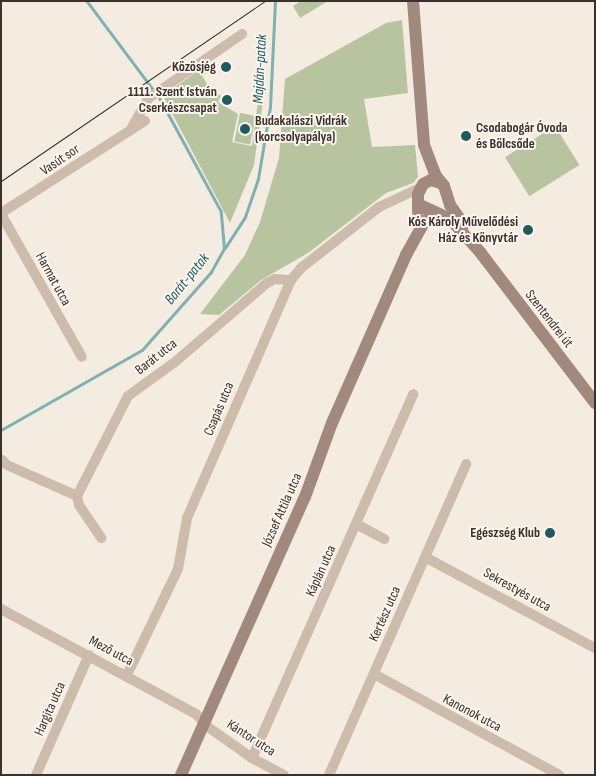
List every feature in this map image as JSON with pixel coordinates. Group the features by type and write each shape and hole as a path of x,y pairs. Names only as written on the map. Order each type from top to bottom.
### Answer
{"main road":[{"path":"406,256 422,186 424,145 413,1"},
{"path":"424,145 448,197 480,252"},
{"path":"422,186 431,180 441,183"},
{"path":"406,256 424,223 448,197"},
{"path":"419,203 450,218 480,252"},
{"name":"Szentendrei út","path":"480,252 593,399"},
{"name":"József Attila utca","path":"181,775 406,256"}],"street":[{"name":"Vasút sor","path":"132,127 156,93 242,34"},
{"name":"Vasút sor","path":"1,214 132,127 145,121"},
{"name":"Csapás utca","path":"127,675 178,569 182,532 187,518 291,280 301,268 379,207 422,186"},
{"path":"397,198 419,203"},
{"name":"Harmat utca","path":"1,214 82,357"},
{"name":"Barát utca","path":"77,496 128,396 175,362 267,284 275,279 291,280"},
{"name":"Káplán utca","path":"252,758 358,525 413,394"},
{"path":"2,460 7,465 77,496 79,505 101,538"},
{"name":"Kertész utca","path":"329,775 466,464"},
{"path":"358,525 384,539"},
{"name":"Sekrestyés utca","path":"425,557 595,648"},
{"name":"Mező utca","path":"1,609 127,675 196,714 204,723"},
{"name":"Hargita utca","path":"36,775 89,655"},
{"name":"Kanonok utca","path":"374,674 559,775"},
{"name":"Kántor utca","path":"204,723 252,758 284,775"}],"green space":[{"path":"301,1 328,1 300,18 293,6"},
{"path":"402,20 408,93 364,99 372,147 415,145 418,177 413,183 386,193 308,253 261,280 219,315 200,314 245,255 260,222 279,158 285,79 386,23"},
{"path":"210,62 214,68 202,76 209,87 221,96 218,102 238,114 232,142 252,146 259,94 264,94 254,165 230,223 163,96"},
{"name":"Budakalászi Vidrák (korcsolyapálya)","path":"240,113 256,116 250,145 234,141"},
{"path":"555,126 579,165 529,196 505,157"}],"waterway":[{"name":"Barát-patak","path":"87,1 155,92"},
{"name":"Majdán-patak","path":"225,248 245,217 258,179 270,107 275,1"},
{"name":"Barát-patak","path":"1,430 142,350 211,272 224,249 221,212 158,96"}],"tram line":[{"path":"1,181 265,1"}],"place":[{"name":"Közösjég","path":"226,67"},
{"name":"1111. Szent István Cserkészcsapat","path":"227,100"},
{"name":"Budakalászi Vidrák (korcsolyapálya)","path":"245,129"},
{"name":"Csodabogár Óvoda és Bölcsőde","path":"466,136"},
{"name":"Kós Károly Művelődési Ház és Könyvtár","path":"528,230"},
{"name":"Egészség Klub","path":"550,533"}]}
